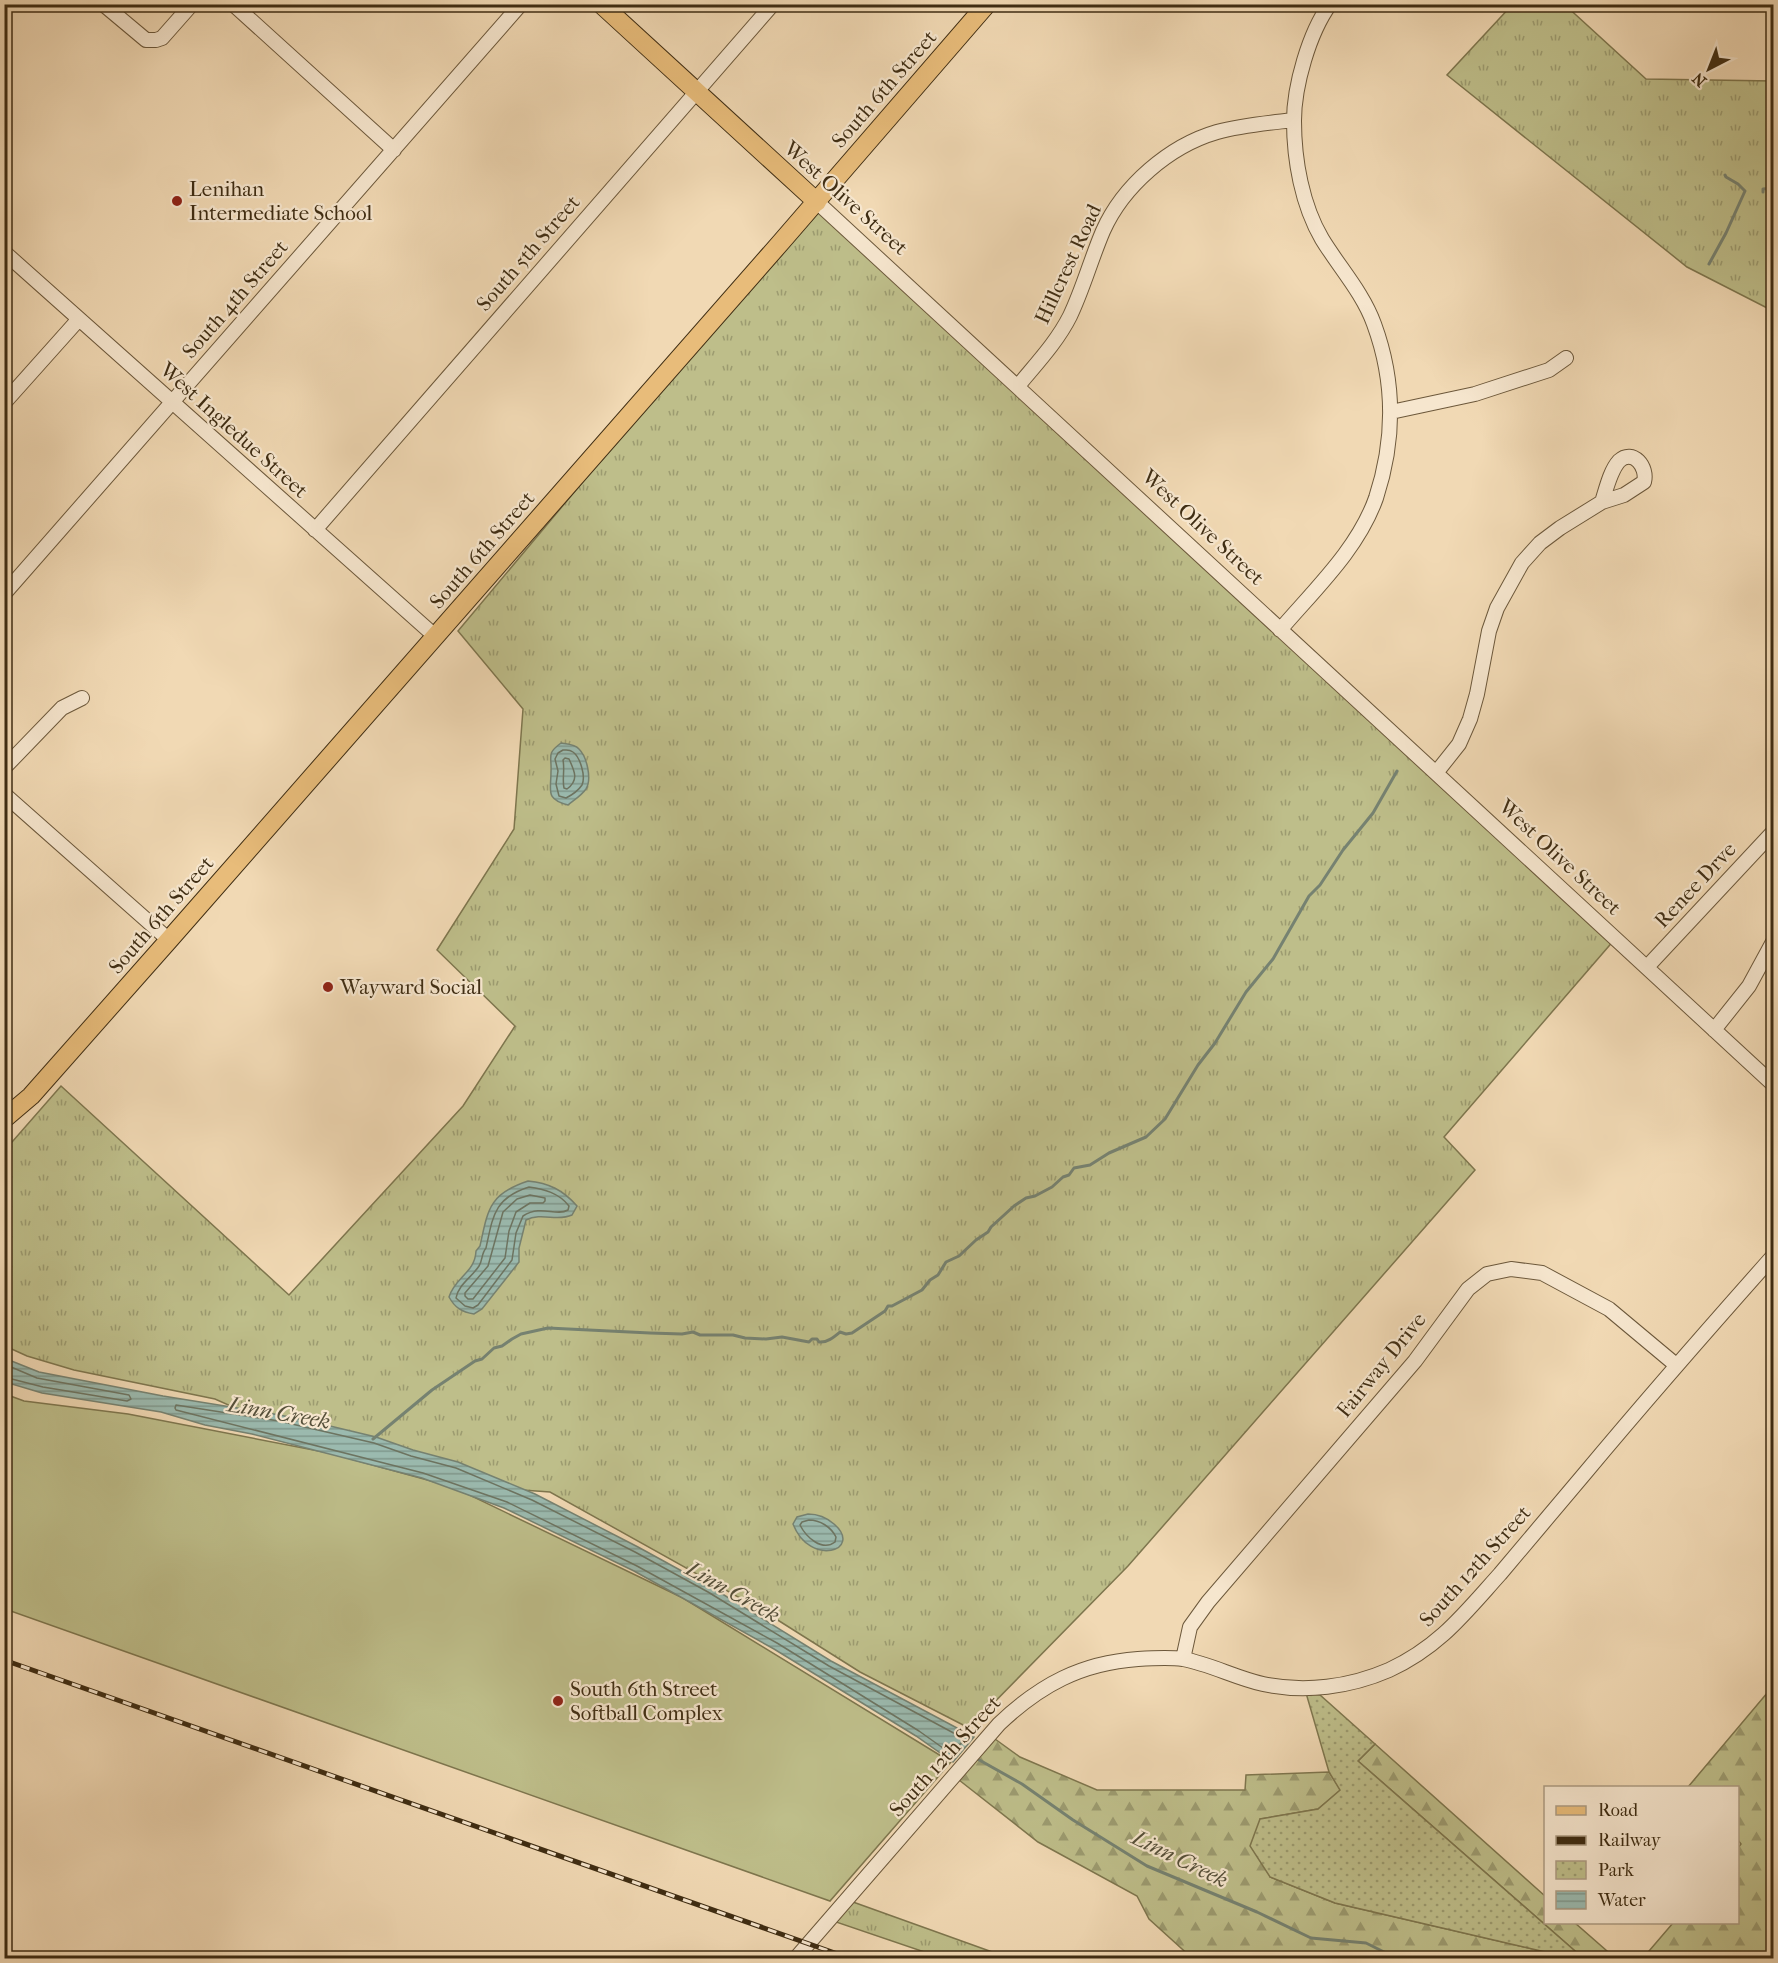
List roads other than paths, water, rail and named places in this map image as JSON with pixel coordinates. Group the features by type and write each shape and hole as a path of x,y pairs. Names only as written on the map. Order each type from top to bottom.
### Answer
{"main road":[{"name":"West Olive Street","path":"601,4 817,202"},
{"name":"South 6th Street","path":"4,1119 31,1096 169,940 817,202 987,4"}],"street":[{"path":"103,4 146,40 162,38 192,4"},
{"path":"233,4 394,150"},
{"name":"South 4th Street","path":"4,594 521,4"},
{"name":"South 5th Street","path":"315,530 773,4"},
{"path":"1280,630 1344,556 1364,522 1376,498 1385,458 1391,412 1389,375 1373,321 1363,301 1321,238 1307,208 1299,172 1294,120 1299,84 1305,59 1330,4"},
{"name":"Hillcrest Road","path":"1017,386 1060,333 1071,315 1104,229 1125,197 1141,179 1157,164 1195,140 1246,125 1294,120"},
{"name":"West Olive Street","path":"817,202 1773,1085"},
{"name":"West Ingledue Street","path":"4,252 436,637"},
{"path":"4,403 79,319"},
{"path":"1391,412 1475,394 1550,370 1566,358"},
{"path":"1436,773 1459,744 1470,719 1489,631 1497,608 1522,563 1540,543 1602,502"},
{"path":"4,768 62,708 82,698"},
{"path":"4,794 169,940"},
{"name":"Renee Drve","path":"1647,967 1773,831"},
{"path":"1714,1030 1749,986 1773,940"},
{"name":"South 12th Street","path":"796,1959 992,1733 1018,1706 1041,1689 1062,1678 1103,1664 1125,1660 1183,1659 1263,1684 1314,1689 1364,1679 1422,1653 1461,1618 1676,1365 1773,1255"},
{"name":"Fairway Drive","path":"1183,1659 1190,1627 1208,1602 1415,1361 1468,1289 1487,1274 1511,1269 1542,1273 1609,1308 1676,1365"}],"water":[{"path":"561,743 573,745 579,749 589,774 586,789 568,805 556,800 550,789 551,756 553,750"},
{"path":"528,1181 555,1188 577,1206 572,1215 566,1217 538,1217 526,1220 519,1248 519,1262 482,1309 474,1314 462,1311 449,1297 456,1284 472,1265 492,1204 505,1191"},
{"path":"4,1358 39,1372 330,1426 376,1437 458,1462 535,1494 638,1547 711,1587 831,1661 974,1737 953,1762 916,1736 774,1649 634,1571 504,1508 422,1478 252,1434 205,1425 161,1412 42,1393 5,1382"},
{"path":"808,1514 822,1516 834,1524 842,1533 843,1541 839,1547 821,1550 801,1538 793,1524 797,1517"}],"waterway":[{"path":"1709,264 1745,191 1725,175"},
{"path":"1763,192 1763,189 1774,188"},
{"path":"373,1439 432,1390 475,1361 482,1359 494,1348 502,1346 521,1334 548,1328 682,1334 693,1332 700,1335 733,1335 745,1338 782,1337 809,1342 817,1339 822,1342 840,1332 852,1333 885,1311 888,1306 922,1290 930,1280 938,1275 946,1262 959,1256 1014,1206 1052,1187 1063,1177 1069,1175 1074,1168 1090,1165 1109,1153 1146,1137 1165,1119 1246,992 1273,959 1309,896 1320,885 1343,850 1373,813 1397,771"},
{"name":"Linn Creek","path":"974,1757 1022,1784 1073,1820 1147,1866 1257,1912 1311,1938 1366,1943 1396,1958"}],"railway":[{"path":"4,1660 849,1958"}],"place":[{"name":"Lenihan Intermediate School","path":"177,201"},
{"name":"Wayward Social","path":"328,987"},
{"name":"South 6th Street Softball Complex","path":"558,1701"}]}
